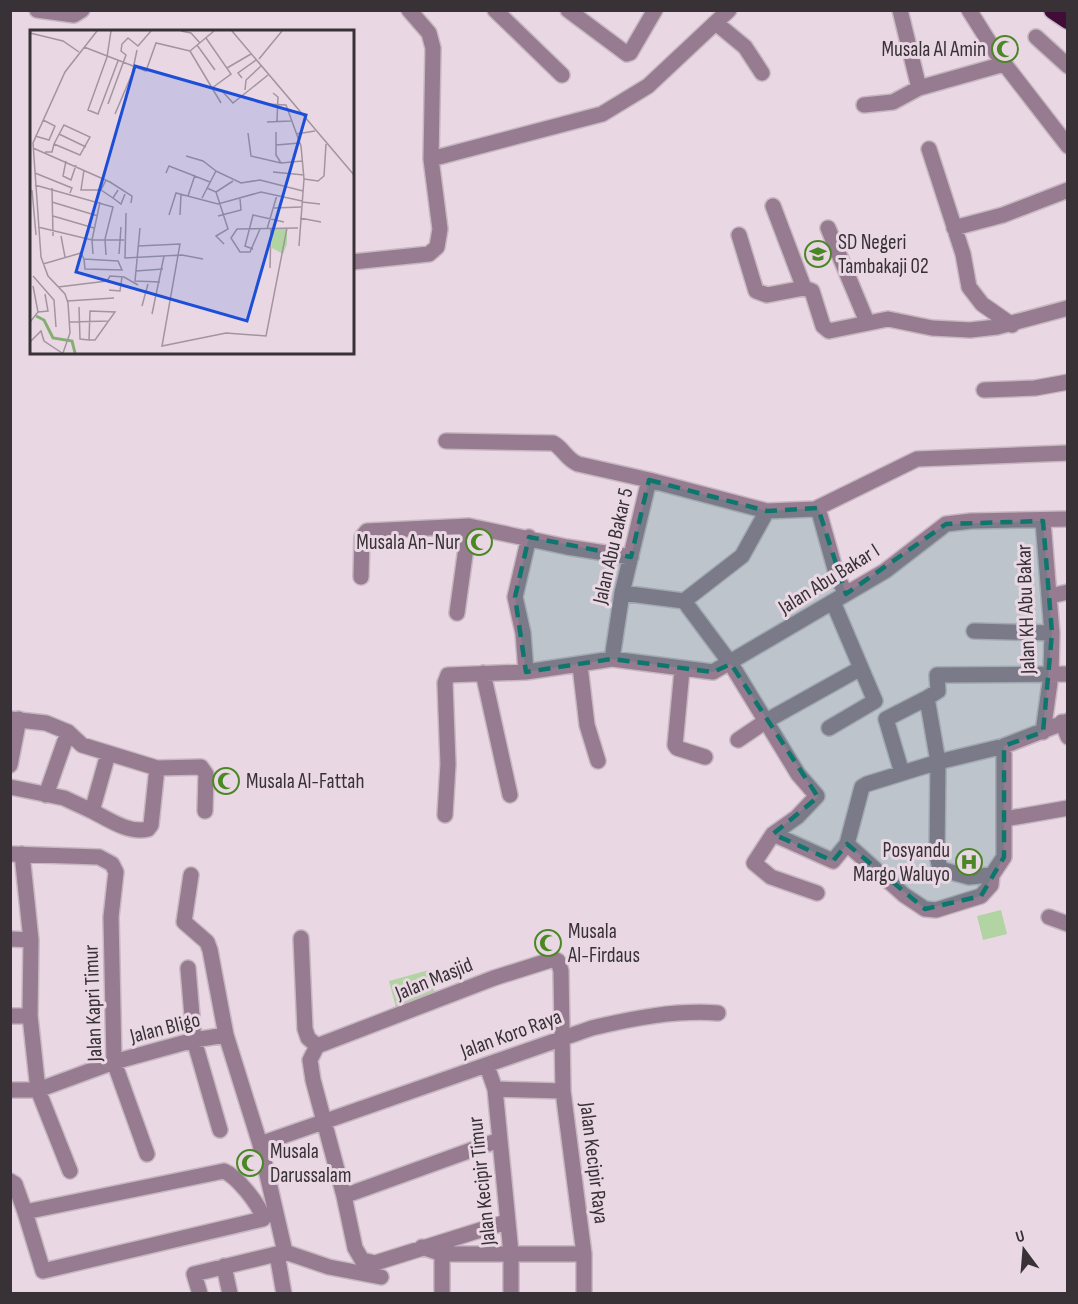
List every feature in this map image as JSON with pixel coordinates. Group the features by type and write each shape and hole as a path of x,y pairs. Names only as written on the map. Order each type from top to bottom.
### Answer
{"highway":[{"path":"1053,10 1068,20"}],"street":[{"path":"37,10 74,15 82,10"},
{"path":"354,262 429,254 437,247 440,229 431,159 433,48 429,33 409,10"},
{"path":"495,10 562,75"},
{"path":"567,10 627,54 655,10"},
{"path":"431,159 602,114 648,86 729,10"},
{"path":"900,10 919,88"},
{"path":"969,10 1004,64 1062,128 1068,146"},
{"path":"716,23 745,47 762,73"},
{"path":"1035,38 1068,66"},
{"path":"864,105 893,102 919,88 1004,64"},
{"path":"929,149 963,254 969,287 982,304 1011,326"},
{"path":"954,228 1003,215 1068,190"},
{"path":"772,206 804,288"},
{"path":"828,228 867,322"},
{"path":"739,235 756,291 767,295 804,288 812,291 823,326 829,331 888,319 932,328 970,330 1011,326 1068,308"},
{"path":"984,390 1035,388 1068,382"},
{"path":"446,441 552,443 558,445 568,459 578,464 649,480"},
{"name":"Jalan Abu Bakar 5","path":"612,659 622,593 649,480 767,511 818,508 917,459 1068,453"},
{"path":"818,508 837,576 846,594"},
{"path":"684,602 742,556 767,511"},
{"name":"Jalan Abu Bakar I","path":"612,659 682,670 713,672 731,664 885,571 946,524 971,521 1068,519"},
{"name":"Jalan KH Abu Bakar","path":"1043,521 1052,633 1051,675 1043,732"},
{"path":"361,578 363,532 469,525 567,547 631,557"},
{"path":"457,614 469,525"},
{"path":"526,672 523,633 515,597 529,537"},
{"path":"1050,596 1068,592"},
{"path":"622,593 684,602 731,664 798,774 817,797 773,834 754,861 755,865 771,877 817,893"},
{"path":"829,728 875,701 833,602"},
{"path":"974,631 1052,633"},
{"path":"445,815 448,764 446,678 453,674 526,672 580,666 612,659"},
{"path":"580,666 587,725 598,761"},
{"path":"738,740 766,721 861,668"},
{"path":"682,670 675,745 677,748 705,757"},
{"path":"483,673 510,795"},
{"path":"902,773 886,719 938,691 937,675 959,673 1068,674"},
{"path":"927,698 938,762 937,855 940,868 969,877 992,874"},
{"path":"10,765 15,719 46,723 68,732 82,745 157,768 201,767 204,770 205,811"},
{"path":"773,834 832,861 847,844 862,787 938,762 1004,746 1043,732 1066,727"},
{"path":"46,795 68,732"},
{"path":"847,844 904,895 929,910 981,896 991,885 992,874 1004,857 1004,746"},
{"path":"92,811 108,754"},
{"path":"10,787 64,798 114,823 137,830 148,829 151,825 157,768"},
{"path":"1005,819 1068,808"},
{"path":"16,854 31,940 30,1016 38,1090 70,1171"},
{"name":"Jalan Kapri Timur","path":"16,854 106,860 116,872 111,917 114,1062 147,1154"},
{"path":"191,875 184,922 207,942 210,950 226,1035 258,1137 281,1253 284,1293"},
{"path":"1049,917 1068,924"},
{"path":"301,938 305,1029 308,1038 317,1046 310,1060 355,1248 362,1260 375,1263 506,1222"},
{"path":"10,939 31,940"},
{"name":"Jalan Masjid","path":"317,1046 504,974 554,959 560,964 561,971"},
{"path":"188,968 194,1040 220,1130"},
{"name":"Jalan Kecipir Raya","path":"561,971 563,1091 584,1254 584,1293"},
{"name":"Jalan Koro Raya","path":"258,1137 324,1122 561,1038 637,1017 694,1011 718,1013"},
{"path":"10,1016 30,1016"},
{"name":"Jalan Bligo","path":"10,1090 38,1090 114,1062 194,1040 226,1035"},
{"name":"Jalan Kecipir Timur","path":"487,1066 495,1089 506,1222 511,1253 511,1293"},
{"path":"495,1089 563,1091"},
{"path":"344,1196 499,1140"},
{"path":"10,1181 15,1184 43,1271 263,1219 262,1211 250,1195 231,1174 224,1171 25,1212"},
{"path":"422,1247 442,1254 584,1254"},
{"path":"200,1293 194,1274 281,1253 329,1267 381,1277"},
{"path":"442,1254 442,1293"},
{"path":"224,1266 230,1293"}],"highlighted area":[{"path":"649,480 767,511 818,508 846,594 946,524 1043,521 1052,633 1043,732 1004,746 1004,857 981,896 925,909 847,844 833,861 773,834 818,797 731,664 713,672 612,659 526,672 515,597 529,537 631,557"}],"green space":[{"path":"1001,910 1007,934 983,940 977,916"},
{"path":"429,970 436,997 396,1008 389,981"}],"place":[{"name":"Musala Al Amin","path":"1005,49"},
{"name":"SD Negeri Tambakaji 02","path":"818,254"},
{"name":"Musala An-Nur","path":"479,542"},
{"name":"Musala Al-Fattah","path":"226,781"},
{"name":"Posyandu Margo Waluyo","path":"969,862"},
{"name":"Musala Al-Firdaus","path":"548,943"},
{"name":"Musala Darussalam","path":"250,1163"}]}
